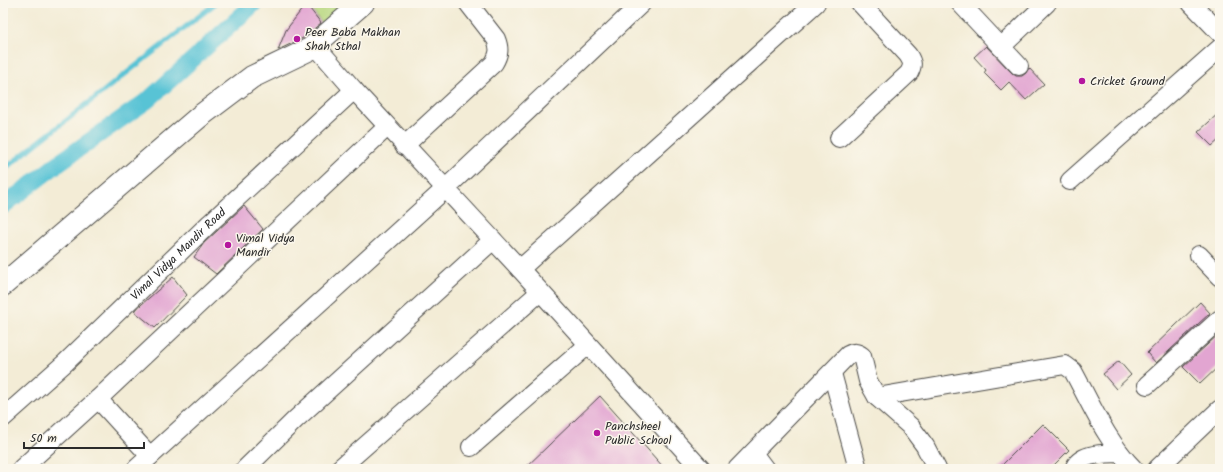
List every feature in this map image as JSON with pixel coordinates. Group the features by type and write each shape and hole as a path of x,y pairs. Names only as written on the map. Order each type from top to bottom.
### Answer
{"street":[{"path":"3,285 217,102 252,77 300,54 363,3"},
{"path":"404,146 494,63 499,54 496,39 468,3"},
{"path":"136,469 445,189 642,3"},
{"path":"520,269 816,3"},
{"path":"839,138 909,73 913,66 908,55 860,3"},
{"path":"1001,47 1047,3"},
{"path":"1191,3 1220,33"},
{"path":"970,6 1001,47 1020,66"},
{"path":"314,44 404,146 520,269 701,469"},
{"path":"1070,181 1220,48"},
{"name":"Vimal Vidya Mandir Road","path":"3,418 65,363 216,218 354,90"},
{"path":"22,469 387,127"},
{"path":"244,469 296,419 493,240"},
{"path":"1199,255 1220,277"},
{"path":"339,469 540,292"},
{"path":"1147,385 1220,318"},
{"path":"471,447 588,345"},
{"path":"737,469 848,355 858,353 862,356 868,381 877,397 911,427 925,446 937,469"},
{"path":"877,397 1065,365 1073,371 1101,424 1120,453 1134,469"},
{"path":"832,373 858,469"},
{"path":"98,399 150,456"},
{"path":"1157,469 1220,409"},
{"path":"753,453 765,469"},
{"path":"1074,469 1082,459 1091,456 1120,453"}],"green space":[{"path":"307,3 357,3 326,29"}],"building":[{"name":"Peer Baba Makhan Shah Sthal","path":"306,4 321,23 303,38 278,50 286,30"},
{"path":"986,46 1016,76 1022,76 1029,68 1044,84 1026,100 1009,82 1001,90 984,73 986,70 974,57"},
{"path":"1220,112 1220,139 1212,146 1198,132"},
{"name":"Vimal Vidya Mandir","path":"244,206 263,229 216,274 194,257 204,243"},
{"path":"173,277 187,295 155,328 134,311"},
{"path":"1200,302 1210,313 1156,363 1147,353"},
{"path":"1220,333 1220,365 1200,384 1183,367"},
{"path":"1119,361 1131,375 1116,389 1103,374"},
{"name":"Panchsheel Public School","path":"600,396 665,469 524,469"},
{"path":"1043,424 1069,450 1050,469 998,469"}],"waterway":[{"path":"3,170 216,3"},
{"path":"3,206 60,162 148,100 255,3"}],"place":[{"name":"Peer Baba Makhan Shah Sthal","path":"297,39"},
{"name":"Cricket Ground","path":"1082,81"},
{"name":"Vimal Vidya Mandir","path":"228,245"},
{"name":"Panchsheel Public School","path":"597,433"}]}
